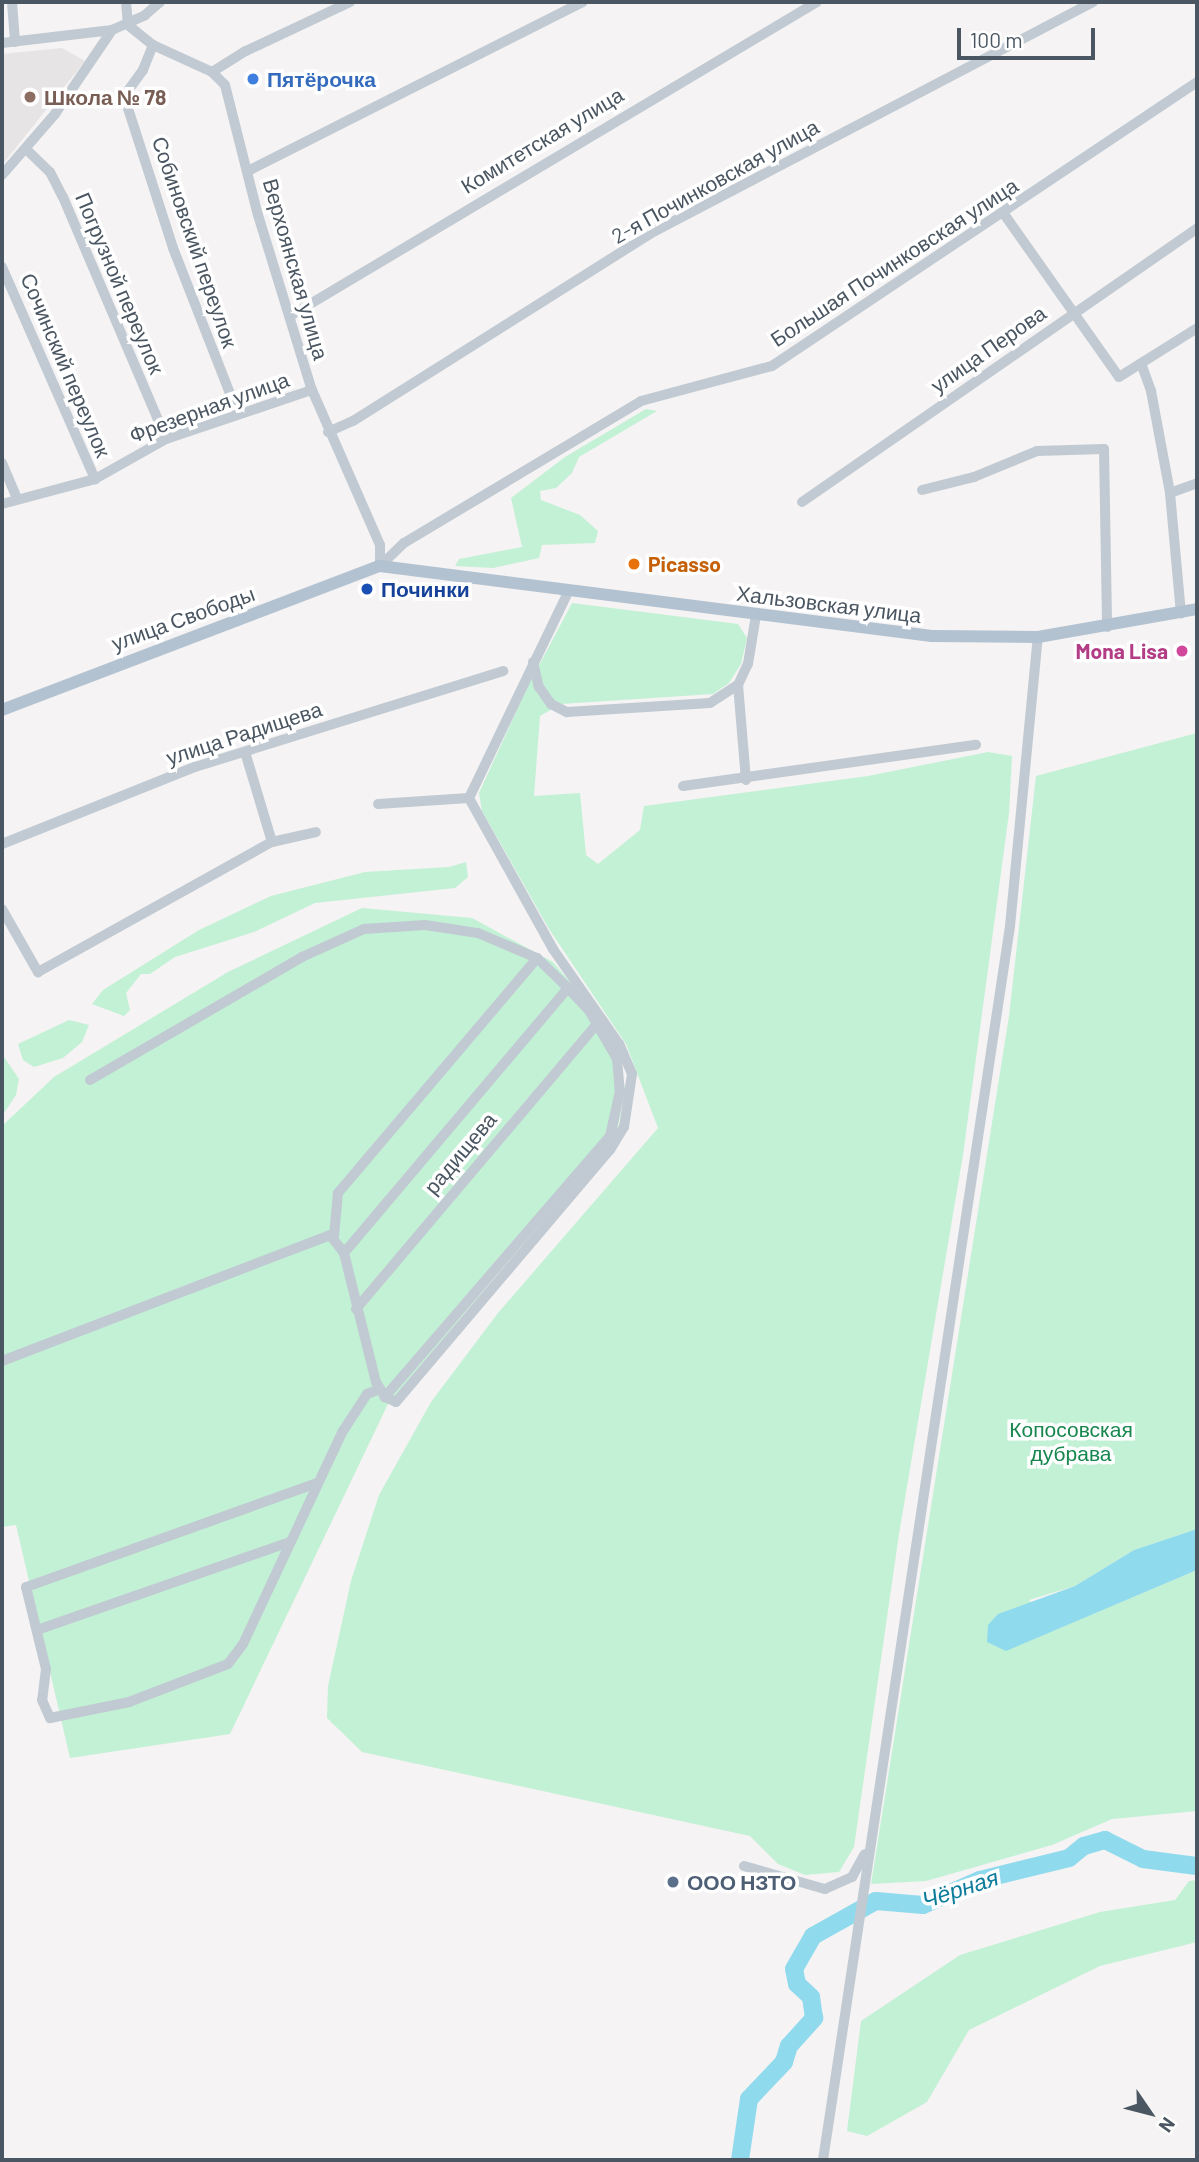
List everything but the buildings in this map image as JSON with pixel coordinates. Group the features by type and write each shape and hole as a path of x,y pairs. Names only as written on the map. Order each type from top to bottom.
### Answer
{"main road":[{"name":"Хальзовская улица","path":"380,566 932,636 1038,637 1197,610"},
{"name":"улица Свободы","path":"2,710 47,689 380,566"}],"street":[{"path":"12,2 15,42"},
{"path":"126,2 128,25 153,45 212,72 246,51 349,2"},
{"path":"2,43 112,30 128,25 160,2"},
{"path":"248,171 583,2"},
{"name":"Комитетская улица","path":"290,316 565,148 817,2"},
{"name":"2-я Починковская улица","path":"328,432 448,363 655,231 1093,2"},
{"path":"2,175 27,149 112,30"},
{"name":"Собиновский переулок","path":"153,45 143,70 124,96 173,248 238,415"},
{"name":"Верхоянская улица","path":"212,72 225,85 312,390 328,432 380,545 380,566"},
{"name":"Большая Починковская улица","path":"380,566 404,543 641,401 772,366 1004,214 1197,82"},
{"name":"Погрузной переулок","path":"27,149 50,172 63,197 166,439"},
{"path":"1004,214 1076,312 1119,377 1142,366 1197,328"},
{"name":"улица Перова","path":"802,502 1197,228"},
{"name":"Сочинский переулок","path":"2,267 95,479"},
{"path":"1142,366 1151,391 1170,493 1181,613"},
{"name":"Фрезерная улица","path":"2,503 95,479 166,439 312,390"},
{"path":"922,490 974,478 1037,451 1104,449 1107,627"},
{"path":"2,463 17,498"},
{"path":"1170,493 1197,483"},
{"path":"469,798 569,590"},
{"path":"746,780 738,685 748,664 756,615"},
{"path":"823,2160 860,1917 867,1851 1010,926 1038,637"},
{"path":"533,662 538,687 551,704 567,712 710,703 738,685"},
{"name":"улица Радищева","path":"2,844 245,751 503,671"},
{"path":"683,786 746,780 976,745"},
{"path":"245,751 272,842"},
{"path":"378,804 469,798"},
{"path":"317,1483 26,1587 46,1669 42,1700 50,1718 129,1702 228,1664 243,1644 317,1483 367,1394 382,1393 396,1402 610,1150 624,1127 632,1074 619,1044 553,949 469,798"},
{"path":"2,909 38,972 272,842 316,832"},
{"path":"90,1080 302,957 364,929 425,925 478,933 537,958 568,988 597,1024 617,1059 620,1091 610,1136 382,1393"},
{"path":"382,1393 356,1308 344,1253 334,1236 338,1193 537,958"},
{"path":"344,1253 568,988"},
{"name":"радищева","path":"356,1308 597,1024"},
{"path":"2,1361 334,1236"},
{"path":"37,1630 290,1542"},
{"path":"744,1866 825,1889 852,1877 867,1851"}],"shaded area":[{"name":"Школа № 78","path":"62,48 85,61 2,165 2,54"}],"green space":[{"path":"646,409 657,411 579,457 572,473 556,488 540,491 541,500 580,515 598,531 595,543 542,545 539,558 493,568 455,566 459,559 522,547 511,498 565,457"},
{"path":"572,603 738,624 747,638 741,664 729,683 713,694 561,704 540,716 534,796 580,793 586,855 598,864 640,830 644,806 868,776 988,752 1012,756 1009,813 963,1155 899,1534 854,1847 839,1872 805,1875 778,1864 750,1836 362,1752 327,1718 328,1686 351,1581 379,1495 431,1402 498,1313 658,1128 626,1044 549,929 482,811 479,793 527,688"},
{"name":"Копосовская дубрава","path":"1197,733 1197,1529 1134,1550 1075,1586 1029,1600 1052,1631 1197,1570 1197,1811 1112,1819 1052,1845 926,1881 871,1884 1009,1016 1036,776"},
{"path":"466,862 468,877 455,888 315,903 254,932 175,957 150,974 141,974 126,993 130,1010 124,1016 92,1004 103,990 199,930 271,896 365,872 449,867"},
{"path":"362,908 472,918 553,962 599,1016 618,1050 625,1089 617,1133 388,1404 230,1734 70,1758 16,1525 2,1527 2,1126 54,1077 228,972"},
{"path":"69,1020 89,1025 82,1042 63,1058 34,1067 23,1060 18,1044"},
{"path":"2,1054 19,1079 16,1095 2,1116"},
{"path":"1197,1880 1197,1942 1100,1966 969,2030 927,2102 867,2136 847,2131 861,2021 960,1955 1100,1912 1175,1900 1189,1881"}],"water":[{"path":"1197,1529 1197,1570 1006,1651 987,1642 988,1625 998,1614 1075,1586 1134,1550"}],"waterway":[{"name":"Чёрная","path":"740,2160 749,2099 784,2062 789,2046 814,2018 811,1997 797,1984 794,1969 813,1936 876,1901 923,1905 980,1880 1069,1858 1084,1846 1105,1840 1143,1859 1197,1866"}],"place":[{"name":"Пятёрочка","path":"253,79"},
{"name":"Школа № 78","path":"30,97"},
{"name":"Picasso","path":"634,564"},
{"name":"Починки","path":"367,589"},
{"name":"Mona Lisa","path":"1182,651"},
{"name":"ООО НЗТО","path":"673,1882"}]}
